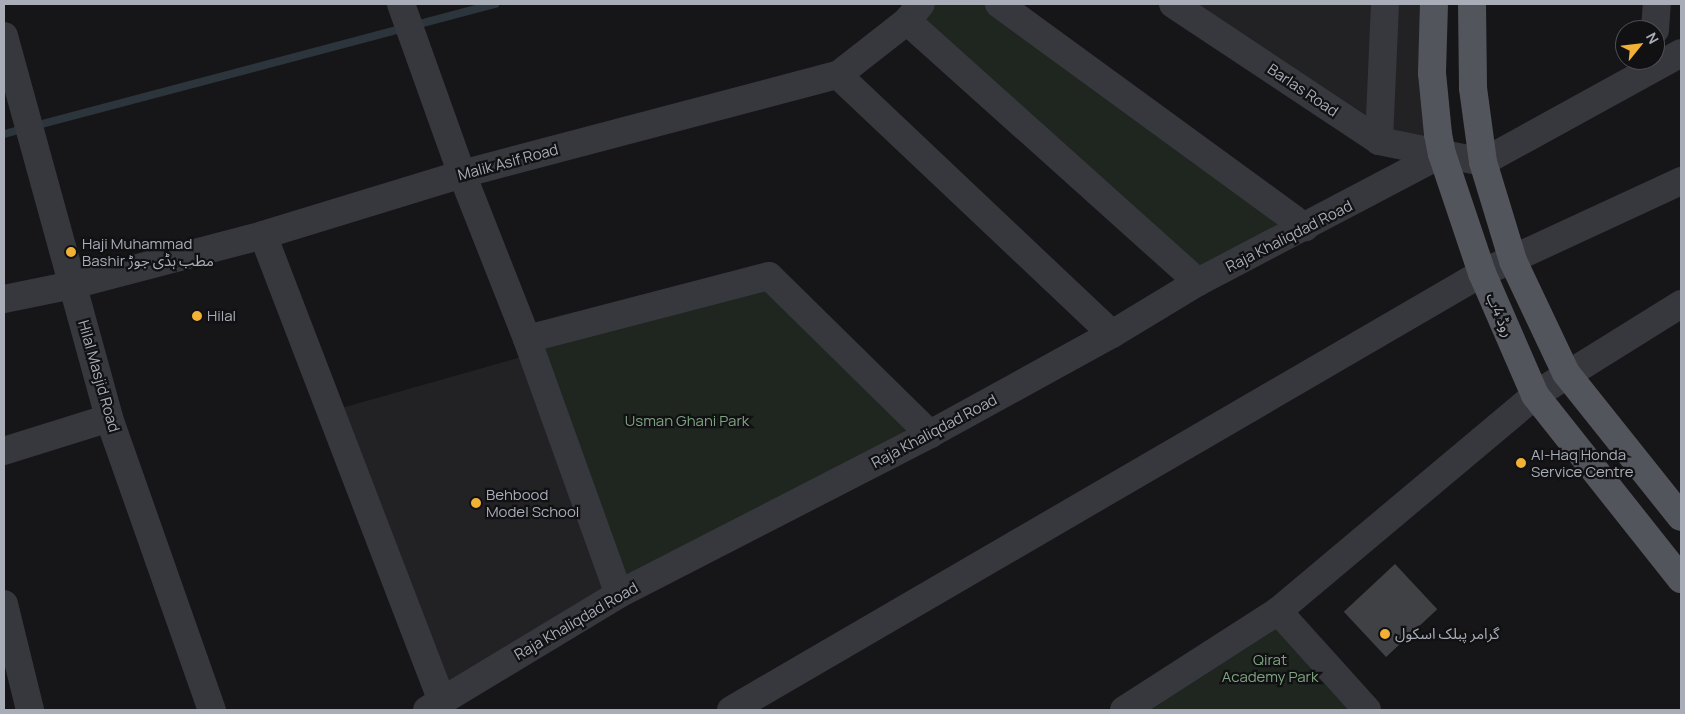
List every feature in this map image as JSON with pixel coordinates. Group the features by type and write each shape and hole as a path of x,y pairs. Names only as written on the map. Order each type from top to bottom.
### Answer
{"main road":[{"path":"1472,4 1474,88 1483,162 1513,261 1566,373 1681,517"},
{"name":"روڈ 4ب","path":"1430,5 1432,74 1442,154 1482,273 1535,395 1681,578"}],"street":[{"path":"401,4 462,174 527,338 619,594"},
{"path":"999,4 1305,227"},
{"name":"Barlas Road","path":"1173,4 1379,141 1483,162"},
{"path":"1379,141 1385,4"},
{"path":"1656,20 1657,4"},
{"path":"914,12 1198,282"},
{"name":"Malik Asif Road","path":"4,299 73,285 263,235 462,174 838,75 914,12"},
{"name":"Hilal Masjid Road","path":"4,36 109,418 212,710"},
{"path":"1665,59 1681,53"},
{"path":"1483,162 1643,70"},
{"path":"838,75 1112,334"},
{"name":"Raja Khaliqdad Road","path":"435,706 619,594 930,434 1112,334 1198,282 1442,154"},
{"path":"731,710 1482,273 1513,261 1681,181"},
{"path":"263,235 435,706"},
{"path":"527,338 769,276 930,434"},
{"path":"1124,710 1278,612 1535,395 1566,373 1681,304"},
{"path":"4,451 109,418"},
{"path":"4,604 11,665 30,710"},
{"path":"1278,612 1367,710"}],"shaded area":[{"path":"1173,4 1434,4 1442,154 1379,141"},
{"name":"Behbood Model School","path":"532,354 619,594 442,701 331,411"}],"green space":[{"path":"921,4 999,4 1305,227 1198,282 907,21"},
{"name":"Usman Ghani Park","path":"769,276 930,434 620,586 527,339"},
{"name":"Qirat Academy Park","path":"1278,611 1367,710 1115,710"}],"building":[{"name":"گرامر پبلک اسکول","path":"1395,564 1437,609 1386,657 1344,612"}],"waterway":[{"path":"4,134 495,4"}],"place":[{"name":"Haji Muhammad Bashir مطب ہڈی جوڑ","path":"71,252"},
{"name":"Hilal","path":"197,316"},
{"name":"Al-Haq Honda Service Centre","path":"1521,463"},
{"name":"Behbood Model School","path":"476,503"},
{"name":"گرامر پبلک اسکول","path":"1385,634"}]}
